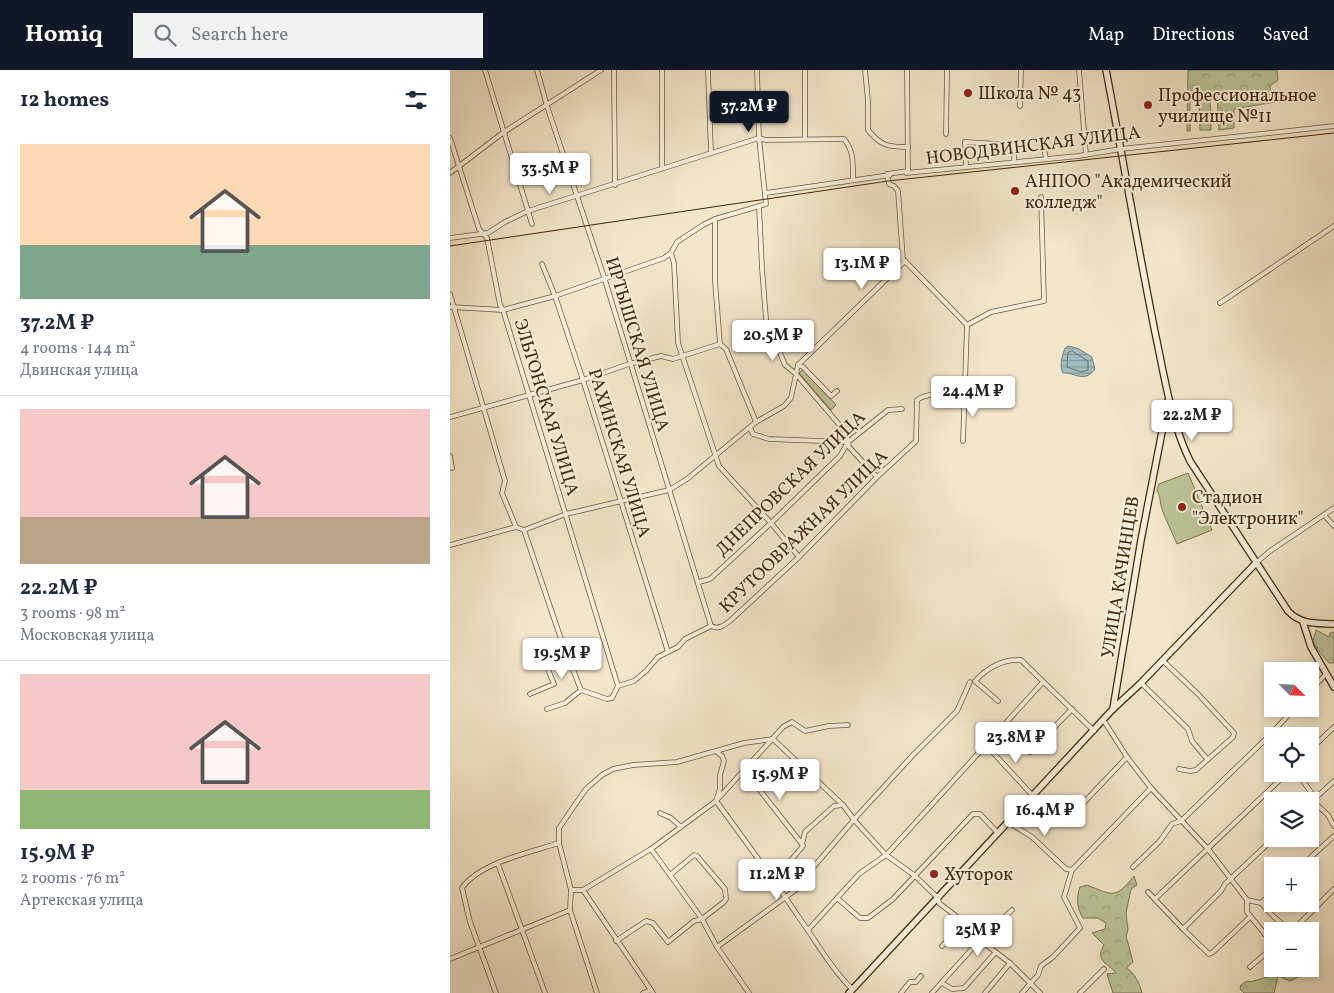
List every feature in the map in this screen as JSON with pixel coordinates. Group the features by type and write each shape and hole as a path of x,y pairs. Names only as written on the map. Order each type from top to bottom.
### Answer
{"main road":[{"name":"УЛИЦА КАЧИНЦЕВ","path":"850,991 1104,721 1113,709 1141,540 1169,396 1139,250 1106,70"},
{"path":"1169,396 1171,411 1180,441 1190,462 1288,611 1296,619 1303,622 1334,624"},
{"path":"1113,709 1142,682 1256,563"},
{"path":"1303,622 1311,646 1334,687"}],"street":[{"path":"485,70 532,224"},
{"name":"ИРТЫШСКАЯ УЛИЦА","path":"537,70 547,106 605,280 712,626"},
{"path":"450,173 504,132 602,70"},
{"path":"614,70 615,185"},
{"path":"662,70 662,168"},
{"path":"451,307 503,310 605,280 664,258 671,252 677,242 715,219 766,204 759,138 757,70"},
{"path":"805,70 805,139"},
{"path":"866,70 868,130 876,140 885,145 908,147"},
{"path":"907,70 908,171 887,175 889,184 898,190 903,260 967,325 963,441"},
{"path":"946,134 947,70"},
{"path":"1020,106 1021,70"},
{"path":"1079,70 1086,154"},
{"path":"708,71 711,152"},
{"name":"НОВОДВИНСКАЯ УЛИЦА","path":"766,193 887,175 1334,126"},
{"name":"ЭЛЬТОНСКАЯ УЛИЦА","path":"450,138 479,229 487,238 500,305 618,686"},
{"path":"450,238 483,235 528,211 759,138 766,140 844,139 850,145 852,152 854,180"},
{"path":"966,167 965,142 1015,145 1014,162"},
{"path":"1043,142 1046,159"},
{"path":"967,325 991,312 1044,301 1041,197"},
{"path":"759,206 766,319 785,365 796,374 842,429 847,437 849,447 878,478"},
{"path":"715,219 715,280 720,344 726,349 756,422"},
{"path":"1220,303 1334,226"},
{"path":"671,252 674,263 678,344 719,466 799,557"},
{"path":"450,545 516,527 524,530 566,514 669,490 716,456 756,422 784,406 791,398 798,365 905,261"},
{"name":"РАХИНСКАЯ УЛИЦА","path":"542,264 555,296 583,380 668,652"},
{"path":"450,294 451,307 505,481 502,493 516,527"},
{"path":"450,417 529,396 630,364 661,356 673,359 682,357 720,344"},
{"path":"798,365 803,367 831,396 836,391"},
{"name":"КРУТООВРАЖНАЯ УЛИЦА","path":"581,690 607,699 612,698 618,686 634,681 658,657 678,647 685,638 712,626 716,628 721,627 731,620 799,557 916,441 917,400 931,395 965,394"},
{"name":"ДНЕПРОВСКАЯ УЛИЦА","path":"699,582 710,579 771,523 840,456 848,442 888,410 902,409"},
{"path":"750,428 753,434 769,439 848,442"},
{"path":"450,456 452,468"},
{"path":"1256,563 1270,551 1334,508"},
{"path":"1324,516 1334,526"},
{"path":"524,530 561,639 581,690 565,703 547,710"},
{"path":"530,694 554,684 544,655 548,649 561,639"},
{"path":"998,701 975,681 985,670 1012,660 1021,660 1094,731"},
{"path":"1162,660 1234,732 1232,737 1196,770 1190,772 1179,768"},
{"path":"1319,681 1326,674"},
{"path":"717,947 801,886 811,870 855,821 858,815 957,711 970,682"},
{"path":"808,930 859,874 886,855 1043,682"},
{"path":"1142,682 1188,729 1192,741 1207,759"},
{"path":"1019,741 1030,752 1072,709"},
{"path":"1104,721 1127,757 1152,788 1208,849 1231,878 1247,900 1247,912 1264,933"},
{"path":"571,890 583,890 650,849 716,801 783,727 792,722 805,731 829,726 848,725"},
{"path":"1319,741 1334,727"},
{"path":"597,993 570,910 571,890 559,843 559,828 572,808 586,789 602,775 613,769 633,765 677,762 744,743 773,739"},
{"path":"773,739 842,805 886,855 914,875 938,898 939,903 965,923 980,940 1010,964 1040,993"},
{"path":"1133,867 1160,841 1172,824 1181,821 1264,743"},
{"path":"986,745 1033,796"},
{"path":"716,801 720,789 720,775 724,761 717,752"},
{"path":"1073,814 1127,757"},
{"path":"744,770 802,844"},
{"path":"1319,795 1334,781"},
{"path":"1156,899 1278,782"},
{"path":"1022,993 1038,975 1041,966 1053,958 1080,928 1064,897 1072,870 1152,788"},
{"path":"716,801 786,897 850,991"},
{"path":"774,880 803,846 805,832 834,806 842,805"},
{"path":"1319,807 1328,815 1334,826"},
{"path":"660,813 671,818 680,826"},
{"path":"837,898 860,918 868,918 893,898 973,814 980,814 998,833"},
{"path":"1008,822 1032,837 1066,869 1072,870"},
{"path":"1311,857 1334,836"},
{"path":"496,993 470,922 462,888 475,875 498,864 559,843"},
{"path":"1183,929 1231,878 1264,847"},
{"path":"650,849 702,919 717,947 748,993"},
{"path":"616,941 646,921 653,923 668,942 694,921 702,919 726,899 725,889 697,856 694,855 670,875"},
{"path":"498,864 544,993"},
{"path":"1247,900 1261,903 1287,928 1293,930 1334,889"},
{"path":"583,890 616,941 652,991 643,993"},
{"path":"1148,892 1209,954 1250,916"},
{"path":"1261,903 1264,900"},
{"path":"450,959 570,910"},
{"path":"932,993 980,940 1012,910"},
{"path":"942,946 965,923"},
{"path":"942,983 952,989 964,988 995,953"},
{"path":"1250,967 1264,955"},
{"path":"985,993 1010,964"},
{"path":"1080,993 1104,969"},
{"path":"901,993 910,982 916,982 921,976"}],"green space":[{"path":"1188,70 1277,70 1278,80 1270,86 1271,96 1275,102 1234,109 1234,128 1219,130 1217,94 1210,95 1211,130 1200,130 1199,96 1190,96 1190,131 1187,131"},
{"path":"804,369 836,405 831,410 799,373"},
{"name":"Стадион \"Электроник\"","path":"1188,473 1212,530 1177,544 1161,506 1157,490 1159,484"},
{"path":"1316,630 1329,637 1330,633 1334,632 1334,663 1329,663 1313,641"},
{"path":"1134,876 1137,885 1131,889 1126,913 1128,930 1126,936 1133,962 1126,968 1132,972 1142,993 1113,993 1107,974 1116,973 1102,959 1101,951 1104,945 1092,933 1105,929 1106,923 1098,918 1083,918 1078,907 1078,895 1080,887 1087,885 1108,893 1118,892"},
{"path":"1268,977 1278,977 1274,993 1244,993 1240,989 1241,985 1247,981 1250,982"},
{"path":"1280,977 1298,977 1290,981"}],"water":[{"path":"1069,346 1079,349 1092,357 1095,369 1087,376 1063,373 1061,367 1062,358 1065,348"}],"tram line":[{"path":"450,246 888,181 1334,133"}],"place":[{"name":"Школа № 43","path":"968,93"},
{"name":"Профессиональное училище №11","path":"1148,105"},
{"name":"АНПОО \"Академический колледж\"","path":"1015,191"},
{"name":"Стадион \"Электроник\"","path":"1182,507"},
{"name":"Хуторок","path":"934,874"}]}
